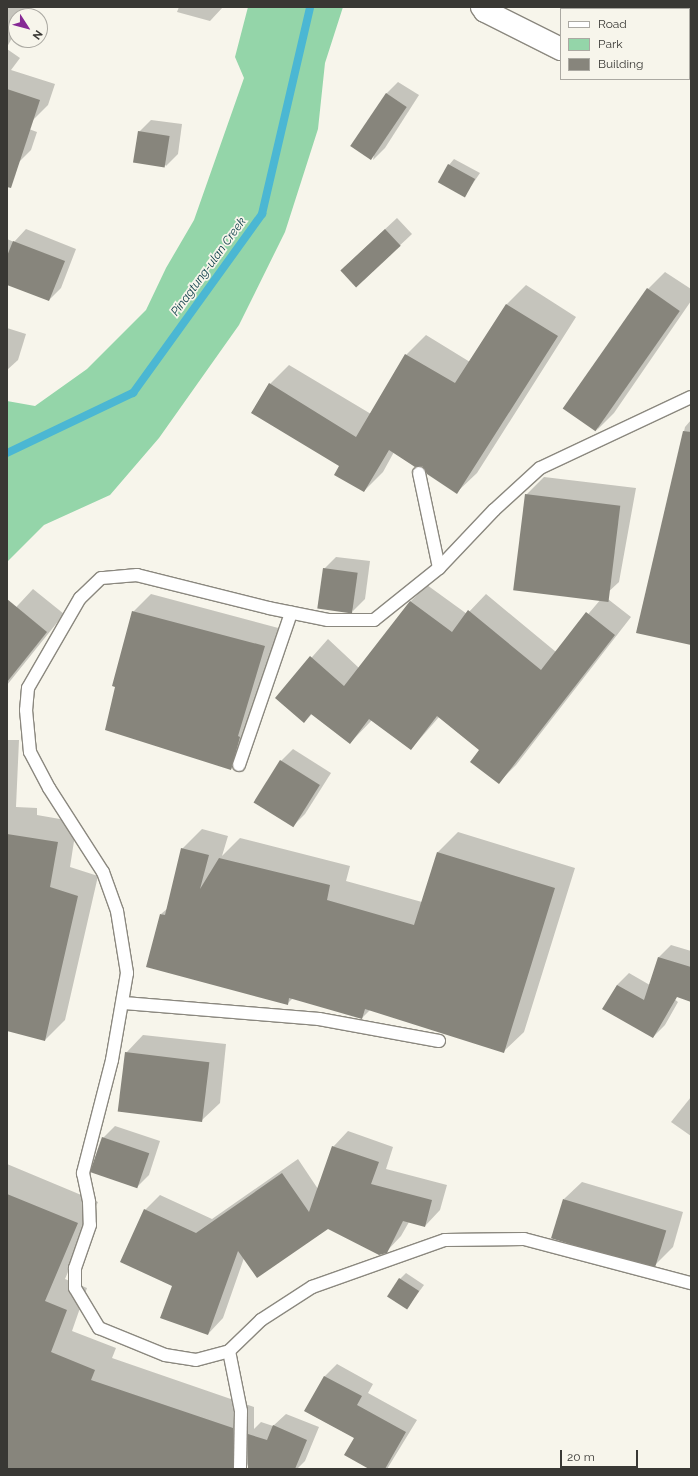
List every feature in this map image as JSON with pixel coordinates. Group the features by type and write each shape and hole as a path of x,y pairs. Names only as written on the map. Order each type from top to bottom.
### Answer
{"street":[{"path":"482,7 485,11 560,48"}],"lane":[{"path":"691,397 540,468 494,510 439,568 374,620 328,620 291,613 137,575 101,578 80,598 28,688 26,710 30,752 49,788 103,872 117,911 127,973 124,1003 83,1172 89,1202 90,1225 75,1268 75,1288 99,1328 165,1355 196,1360 229,1351 261,1320 312,1287 445,1240 524,1239 691,1283"},
{"path":"418,473 439,568"},
{"path":"239,766 291,613"},
{"path":"124,1003 319,1019 439,1041"},
{"path":"229,1351 241,1411 240,1469"}],"green space":[{"path":"248,7 343,7 325,63 318,129 285,232 239,325 159,438 110,495 44,525 7,562 7,401 35,406 87,369 146,310 166,268 194,220 244,78 235,57"}],"building":[{"path":"7,89 40,100 11,188 7,187"},
{"path":"386,93 407,107 371,160 350,146"},
{"path":"138,131 170,136 165,168 133,163"},
{"path":"448,164 475,179 465,197 438,182"},
{"path":"385,229 401,246 356,287 340,271"},
{"path":"13,241 65,261 49,301 7,285 7,256"},
{"path":"647,288 680,311 595,431 563,408"},
{"path":"506,304 558,336 457,494 427,474 422,466 415,467 389,450 364,492 334,475 339,466 251,413 269,383 356,437 405,354 455,383"},
{"path":"683,431 691,432 691,645 636,633"},
{"path":"525,494 620,506 608,602 513,590"},
{"path":"323,568 358,573 352,613 317,609"},
{"path":"7,599 47,632 7,682"},
{"path":"410,601 452,632 468,610 541,670 586,612 615,635 499,784 470,762 479,750 437,716 411,750 369,719 350,744 311,714 304,723 275,698 310,656 344,686"},
{"path":"132,611 265,646 238,736 240,737 231,770 105,730 115,687 112,686"},
{"path":"280,760 320,785 293,827 254,802"},
{"path":"7,834 58,842 50,887 78,896 45,1041 7,1031"},
{"path":"181,848 209,855 200,889 219,858 330,885 327,900 414,925 437,852 555,888 504,1053 365,1009 362,1019 289,998 288,1005 146,967 160,914 165,915"},
{"path":"658,957 691,967 691,1002 677,997 653,1038 602,1009 617,985 644,1000"},
{"path":"125,1052 209,1062 202,1122 118,1112"},
{"path":"102,1137 149,1153 137,1188 90,1172"},
{"path":"332,1146 379,1162 371,1184 432,1200 425,1227 403,1221 387,1253 379,1255 328,1229 257,1278 238,1251 208,1335 160,1318 172,1286 120,1262 144,1209 196,1233 282,1173 309,1212"},
{"path":"7,1194 78,1223 45,1301 67,1310 51,1352 95,1370 91,1380 233,1428 233,1469 7,1469"},
{"path":"563,1199 666,1231 654,1270 551,1238"},
{"path":"399,1278 419,1291 407,1310 387,1296"},
{"path":"324,1376 362,1396 357,1405 406,1432 385,1469 369,1469 344,1455 354,1438 304,1411"},
{"path":"273,1425 307,1440 295,1469 248,1469 248,1434 267,1440"}],"waterway":[{"name":"Pinagtung-ulan Creek","path":"7,453 133,393 262,214 310,7"}]}
